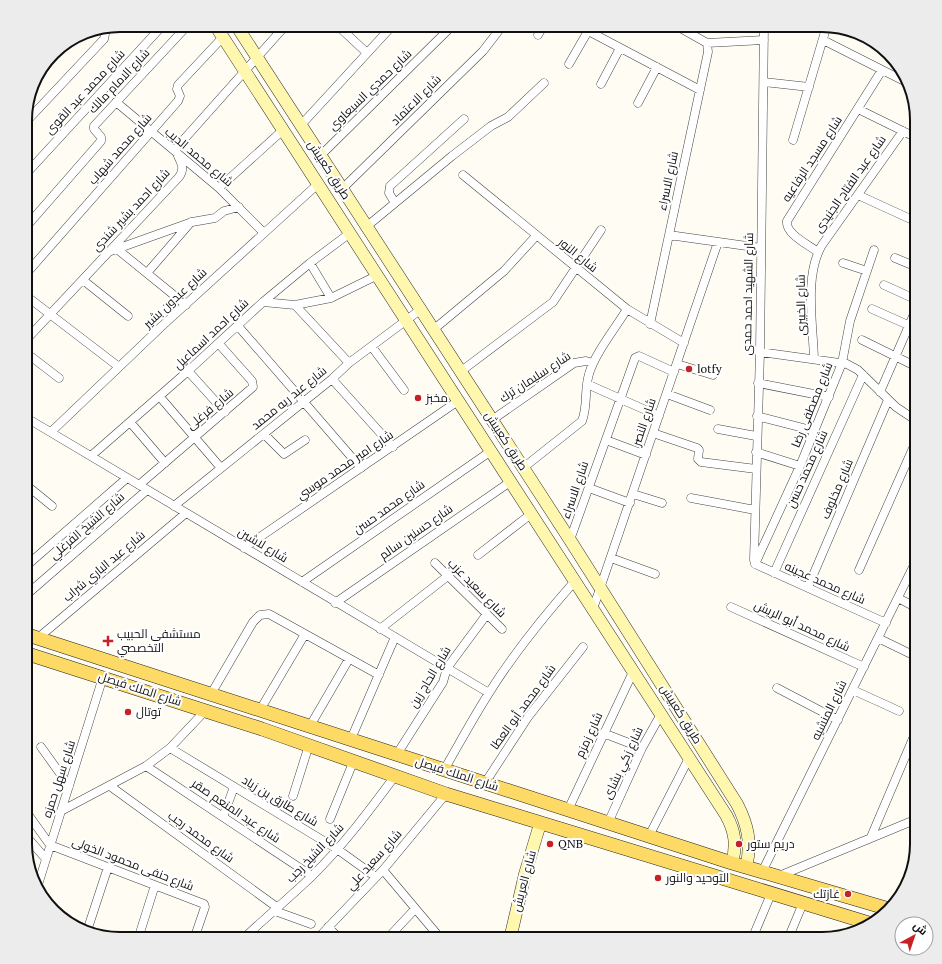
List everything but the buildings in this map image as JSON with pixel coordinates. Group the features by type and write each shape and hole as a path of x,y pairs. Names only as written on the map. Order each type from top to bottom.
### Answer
{"main road":[{"name":"شارع الملك فيصل","path":"32,636 732,863 883,907"},
{"path":"69,667 75,650"},
{"name":"شارع الملك فيصل","path":"32,655 206,710 354,760 446,794 540,824 863,921"}],"street":[{"name":"شارع محمد عبد القوى","path":"32,167 157,32"},
{"name":"شارع الامام مالك","path":"32,220 101,141 101,137 93,127 181,32"},
{"name":"طريق كعبيش","path":"220,32 378,275 732,826 735,838 735,851 732,863"},
{"name":"طريق كعبيش","path":"241,32 684,718 743,816 750,842 746,867"},
{"path":"177,153 178,146 244,70 280,32"},
{"path":"344,32 367,53"},
{"path":"301,125 386,32"},
{"name":"شارع حمدي السبعاوي","path":"320,156 446,32"},
{"name":"شارع الاعتماد","path":"342,189 483,51 498,32"},
{"path":"569,64 587,32"},
{"path":"590,32 700,90"},
{"path":"687,32 707,43 764,40"},
{"name":"شارع الشهيد احمد حمدى","path":"755,564 756,436 760,352 764,32"},
{"path":"793,140 825,32"},
{"path":"32,116 104,39 105,34"},
{"name":"شارع محمد شهاب","path":"32,267 152,132 179,99 176,89 178,85 223,37"},
{"path":"823,40 899,79"},
{"name":"شارع الاسراء","path":"650,324 708,52 707,43"},
{"path":"601,84 620,48"},
{"path":"638,103 657,67"},
{"name":"شارع مسجد الرفاعيه","path":"818,252 790,231 786,224 787,221 882,70"},
{"path":"764,82 809,87"},
{"path":"366,227 490,126 508,117 544,83"},
{"name":"شارع محمد الديب","path":"116,102 219,188 264,233"},
{"path":"858,109 910,134"},
{"path":"395,203 389,193 390,186 464,118"},
{"path":"219,188 283,130"},
{"name":"شارع عبد الفتاح الجنيدى","path":"818,252 903,131"},
{"name":"شارع احمد بشير شندى","path":"32,333 114,250 179,178 183,168 182,162 177,153"},
{"name":"شارع النور","path":"463,176 627,309 684,343"},
{"name":"شارع عبدون بشير","path":"51,432 119,367 318,184"},
{"path":"858,195 910,219"},
{"path":"114,250 192,222 215,218 224,211 239,207"},
{"path":"147,273 192,222"},
{"path":"460,372 548,308 601,230"},
{"name":"شارع احمد اسماعيل","path":"91,456 160,397 263,302 310,263 350,233"},
{"path":"669,235 761,248"},
{"path":"433,330 504,271 536,236"},
{"name":"شارع النصر","path":"593,609 718,242"},
{"path":"114,250 147,273 186,305"},
{"name":"شارع مصطفى رضا","path":"755,564 800,466 842,363 850,321 874,250"},
{"name":"شارع الخبيرى","path":"814,359 811,276 818,252"},
{"path":"895,258 910,264"},
{"path":"310,263 331,298"},
{"path":"843,263 867,271"},
{"path":"263,302 295,305 331,298 378,275"},
{"path":"83,280 128,316"},
{"path":"884,285 910,297"},
{"path":"32,300 119,367"},
{"path":"295,305 349,363"},
{"path":"523,468 582,421 585,414 588,375 593,363 627,309"},
{"path":"872,309 910,326"},
{"name":"شارع عبد ريه محمد","path":"174,506 332,380 349,363 420,310"},
{"path":"238,326 361,468"},
{"path":"880,392 896,356 910,332"},
{"path":"862,340 910,363"},
{"name":"شارع فرغلى","path":"139,485 254,386 219,344"},
{"path":"372,347 404,390"},
{"path":"760,352 842,363 852,366 888,400 910,416"},
{"name":"شارع الاسراء","path":"570,540 635,358 639,356 676,368"},
{"path":"32,357 59,378"},
{"name":"شارع سليمان ترك","path":"492,420 574,363 586,361 593,363"},
{"path":"676,368 713,375"},
{"path":"188,371 225,412"},
{"name":"شارع محمد حسن","path":"774,573 863,375"},
{"path":"332,380 393,447"},
{"path":"758,383 829,397"},
{"path":"587,384 659,416"},
{"path":"666,394 710,410"},
{"path":"160,397 221,468"},
{"name":"شارع مخلوف","path":"808,588 888,400"},
{"name":"شارع امير محمد موسي","path":"244,548 458,401"},
{"path":"757,416 815,431"},
{"name":"شارع لاشين","path":"32,422 489,693"},
{"path":"130,422 165,463"},
{"path":"718,429 756,436"},
{"path":"653,433 697,448 699,450 698,458 701,462 756,469"},
{"path":"264,434 284,454 305,440"},
{"path":"606,440 646,455"},
{"name":"شارع محمد حسن","path":"302,582 491,451"},
{"path":"756,452 800,466"},
{"path":"859,570 910,454"},
{"path":"32,561 127,478"},
{"name":"شارع حسنين سالم","path":"336,603 510,482"},
{"path":"589,488 630,503"},
{"path":"32,490 52,506"},
{"name":"شارع الشيخ الفرغلي","path":"32,590 147,490"},
{"path":"633,494 662,504"},
{"path":"691,498 755,510"},
{"name":"شارع عبد الباري شراب","path":"38,638 186,513"},
{"path":"478,556 531,514"},
{"path":"611,558 656,574"},
{"name":"شارع سعيد عزب","path":"435,563 502,629"},
{"name":"شارع محمد عجينه","path":"755,564 886,622"},
{"path":"380,629 448,575"},
{"name":"شارع المنشيه","path":"762,872 898,598 910,578"},
{"path":"444,770 489,693 534,630 575,581"},
{"path":"898,598 910,604"},
{"name":"شارع محمد أبو الريش","path":"731,607 864,667"},
{"path":"211,694 253,622 260,616 268,614 379,675"},
{"name":"شارع الحاج زين","path":"397,754 443,682 447,668 487,614"},
{"path":"260,710 305,634"},
{"path":"351,739 395,637"},
{"path":"878,638 910,654"},
{"name":"شارع محمد أبو العطا","path":"485,783 533,711 583,648"},
{"path":"310,726 349,659"},
{"name":"شارع زمزم","path":"568,810 633,672"},
{"name":"شارع سهل حمزه","path":"39,878 103,678"},
{"path":"777,688 838,720"},
{"path":"853,690 899,711"},
{"path":"61,811 146,766 170,748 206,710"},
{"name":"شارع زكي بشاى","path":"608,823 642,748 661,714"},
{"path":"669,727 684,718"},
{"path":"603,733 642,748"},
{"path":"293,796 309,745"},
{"path":"871,837 910,745"},
{"path":"41,746 69,786"},
{"name":"شارع طارق بن زياد","path":"170,748 337,849 376,877"},
{"path":"649,836 689,758"},
{"path":"330,819 354,760"},
{"name":"شارع عبد المنعم صقر","path":"146,766 312,876"},
{"name":"شارع الشيخ رجب","path":"252,932 312,876 337,849 361,822 395,776"},
{"name":"شارع محمد رجب","path":"110,786 276,909 311,924"},
{"path":"223,817 234,787"},
{"name":"شارع سعيد علي","path":"323,932 383,870 446,794"},
{"path":"32,820 50,845"},
{"path":"778,876 910,822"},
{"name":"شارع العريش","path":"512,932 525,874 540,824"},
{"path":"32,843 46,859"},
{"name":"شارع حنفى محمود الخولى","path":"50,845 204,904 206,907 197,932"},
{"path":"89,926 108,867"},
{"path":"383,870 435,932"},
{"path":"140,932 155,885"},
{"path":"755,932 771,894"},
{"path":"791,932 803,903"},
{"path":"394,932 416,909"},
{"path":"328,927 333,932"}],"place":[{"name":"lotfy","path":"689,369"},
{"name":"مخبز","path":"418,398"},
{"name":"مستشفى الحبيب التخصصي","path":"108,641"},
{"name":"توتال","path":"128,712"},
{"name":"QNB","path":"550,844"},
{"name":"دريم ستور","path":"739,844"},
{"name":"التوحيد والنور","path":"658,878"},
{"name":"غازتك","path":"848,894"}]}
